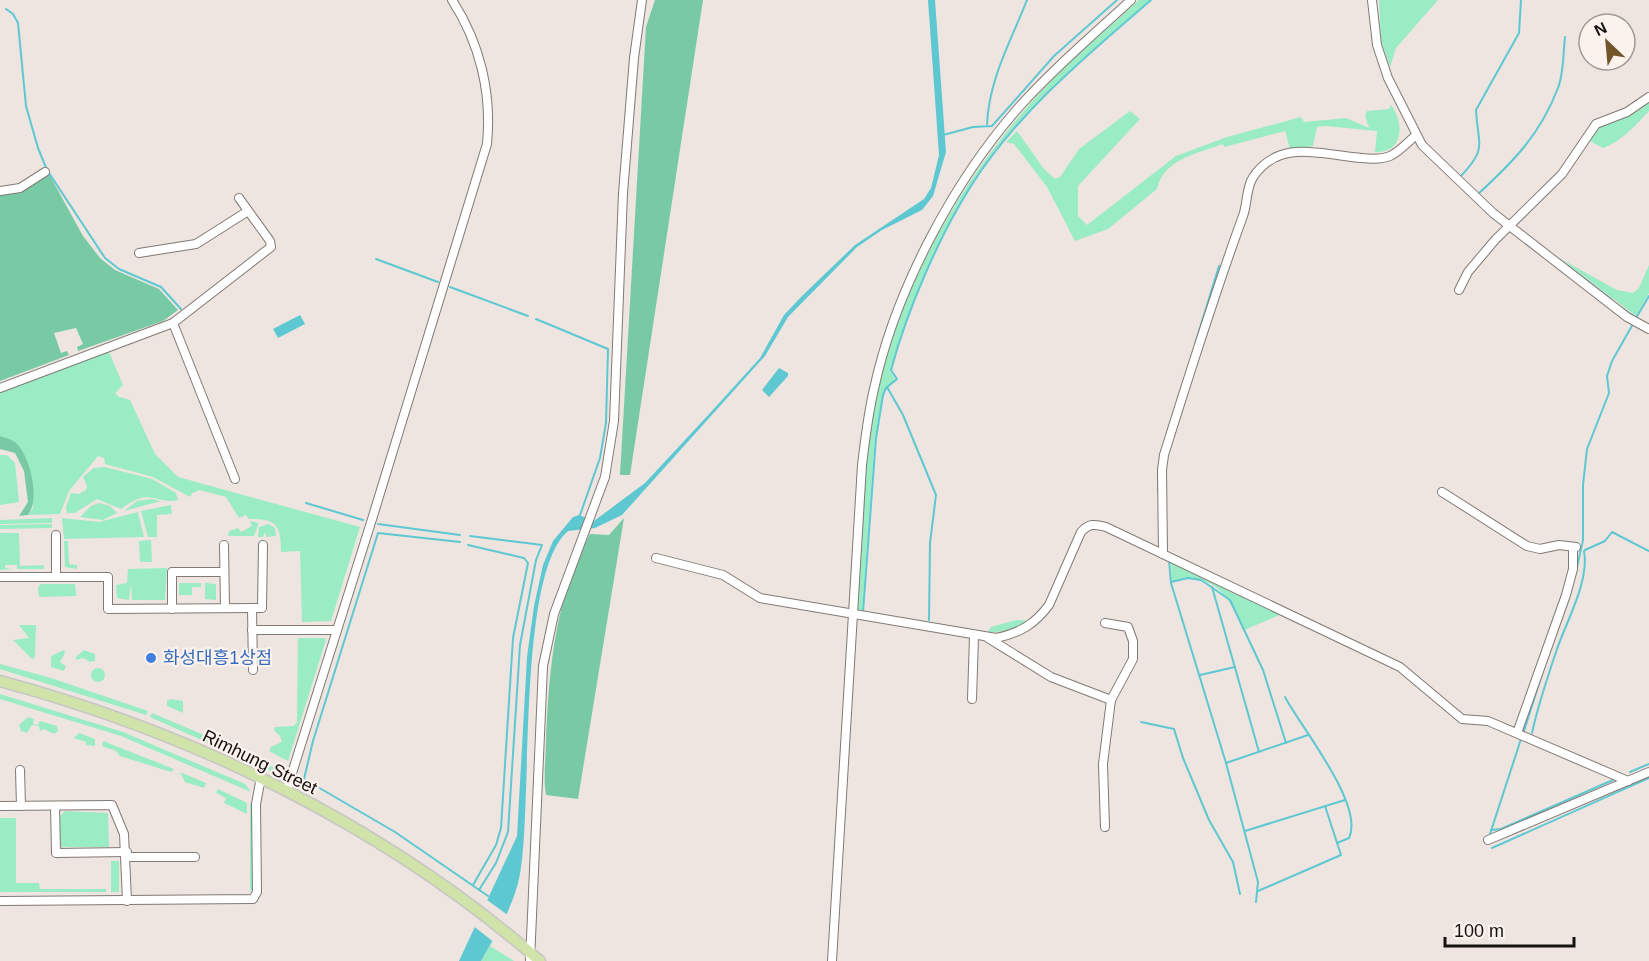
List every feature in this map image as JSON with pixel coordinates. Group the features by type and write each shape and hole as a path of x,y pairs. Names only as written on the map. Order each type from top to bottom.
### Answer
{"main road":[{"name":"Rimhung Street","path":"0,681 121,719 286,789 406,861 504,932 530,957 540,961"}],"street":[{"path":"286,789 487,144 490,116 486,87 470,34 452,0"},
{"path":"530,957 543,666 554,614 605,477 614,421 623,193 634,58 642,0"},
{"path":"832,961 861,465 874,387 895,317 940,222 1000,131 1063,62 1131,0"},
{"path":"1372,0 1377,45 1388,78 1415,136 1455,178 1509,226 1627,317 1649,329"},
{"path":"1459,290 1468,273 1509,226 1562,174 1596,124 1627,112 1649,97"},
{"path":"1163,554 1162,470 1164,455 1220,276 1244,213 1246,195 1252,179 1262,165 1279,155 1315,152 1383,157 1390,156 1415,136"},
{"path":"0,191 20,188 45,172"},
{"path":"0,387 173,323 271,247 270,241 239,198"},
{"path":"139,253 196,244 248,211"},
{"path":"173,323 235,479"},
{"path":"1442,492 1527,546 1540,549 1567,545 1575,548 1573,569 1566,595 1517,733"},
{"path":"656,558 723,575 760,598 987,637 1020,631 1034,624 1042,615 1080,532 1086,526 1095,524 1106,527 1400,667 1462,718 1488,722 1517,733 1628,781"},
{"path":"56,535 56,577"},
{"path":"224,545 225,608"},
{"path":"0,577 108,577 108,609 262,608 263,545"},
{"path":"172,609 172,572 224,572"},
{"path":"252,608 253,670"},
{"path":"1105,623 1128,627 1133,641 1133,659 1111,700 1103,764 1105,827"},
{"path":"252,630 337,630"},
{"path":"972,699 974,636"},
{"path":"987,637 1051,677 1111,700"},
{"path":"20,770 21,806"},
{"path":"1488,840 1649,772"},
{"path":"0,901 253,899 256,892 256,804 261,777"},
{"path":"0,806 112,805 124,834 127,855 127,901"},
{"path":"55,806 56,854 195,857"}],"green space":[{"path":"655,0 703,0 630,475 620,475 646,27"},
{"path":"1139,0 1150,0 1052,87 1007,135 987,160 970,187 934,253 897,347 890,371 895,379 883,394 875,438 862,612 856,612 864,469 872,413 890,343 924,261 969,183 1022,113 1062,70"},
{"path":"1379,0 1438,0 1396,48 1390,67 1381,41"},
{"path":"1649,99 1649,111 1616,142 1603,148 1588,140 1597,126"},
{"path":"1391,105 1398,120 1399,136 1391,148 1375,152 1377,131 1325,126 1317,127 1313,146 1290,149 1285,131 1224,147 1223,144 1174,164 1166,171 1157,189 1108,229 1075,241 1047,187 1014,144 1006,142 1017,131 1044,169 1055,179 1060,177 1079,149 1130,111 1140,119 1078,186 1078,216 1087,225 1176,156 1227,137 1301,117 1304,122 1346,118 1369,128 1365,116 1367,111 1389,109"},
{"path":"49,174 83,236 100,258 115,270 159,289 178,310 163,321 78,351 77,347 83,344 76,328 54,333 61,353 67,351 69,355 0,381 0,193 21,190"},
{"path":"1561,259 1617,290 1633,293 1639,288 1649,265 1649,293 1636,316"},
{"path":"109,352 123,385 115,393 119,397 130,400 155,454 178,477 360,527 331,621 302,622 300,551 281,552 280,535 275,525 265,520 249,519 246,515 239,518 226,497 200,490 192,493 190,497 153,477 105,464 104,458 98,456 69,491 60,514 28,515 33,508 29,477 23,456 10,440 0,436 0,391"},
{"path":"0,436 17,444 30,469 33,499 28,515 19,516 28,502 24,471 15,453 0,449"},
{"path":"0,455 7,455 15,463 19,502 0,505"},
{"path":"105,467 152,479 176,493 178,500 146,497 131,502 121,509 97,499 75,513 67,513 66,507 71,493 79,494 86,490 87,486 83,477 94,468"},
{"path":"152,499 161,501 124,511 137,501"},
{"path":"99,503 110,506 117,513 103,520 80,517 91,506"},
{"path":"171,505 172,514 157,515 157,537 148,537 141,511"},
{"path":"138,512 144,537 64,539 62,518 99,522"},
{"path":"52,518 52,523 0,524 0,520"},
{"path":"624,518 578,799 546,795 549,687 561,608 578,558 590,534 609,535"},
{"path":"250,521 259,523 254,536 228,536 229,531 238,528 241,532 252,526"},
{"path":"52,524 52,528 0,529 0,525"},
{"path":"269,524 275,528 276,536 266,537 265,532 263,537 258,537 259,527"},
{"path":"0,533 19,533 20,566 44,565 44,569 17,569 17,565 5,565 5,568 12,569 0,570"},
{"path":"151,540 152,562 140,562 139,541"},
{"path":"64,541 68,541 69,564 77,565 77,569 65,567"},
{"path":"1171,560 1282,614 1244,630 1232,606 1218,589 1199,580 1172,581"},
{"path":"167,568 165,600 132,600 131,583 129,600 117,598 116,585 127,583 128,569"},
{"path":"179,583 201,583 201,587 192,587 192,595 179,595"},
{"path":"205,583 216,584 216,600 205,599"},
{"path":"41,584 75,584 76,596 39,597 38,587"},
{"path":"1016,620 1032,621 1012,630 987,633 991,627"},
{"path":"19,625 36,625 33,660 13,640 29,638"},
{"path":"298,638 324,638 326,640 288,761 269,751 271,747 282,742 274,730 275,727 294,726 297,722"},
{"path":"64,650 65,653 60,662 66,666 64,671 51,667 51,656"},
{"path":"84,650 95,654 95,661 90,662 83,658 76,660 76,657"},
{"path":"0,664 51,678 148,711 146,715 0,669"},
{"path":"95,668 101,668 105,675 101,682 95,682 91,678 91,672"},
{"path":"0,694 123,732 245,784 251,792 121,736 0,699"},
{"path":"171,699 183,701 183,713 167,706 167,701"},
{"path":"152,713 230,746 287,774 278,774 150,717"},
{"path":"28,717 34,719 33,724 38,725 40,721 57,726 58,731 54,734 44,729 40,731 39,726 32,725 27,733 21,731 19,725"},
{"path":"79,733 95,739 95,746 86,745 86,742 74,738"},
{"path":"103,741 174,769 171,772 120,756 116,751 102,746"},
{"path":"180,772 206,783 204,788 185,782"},
{"path":"218,789 247,803 247,814 224,803 226,798 216,793"},
{"path":"250,804 252,804 252,890 250,890"},
{"path":"65,811 108,813 109,847 61,847 59,817"},
{"path":"0,818 16,818 16,883 39,883 40,889 106,889 106,892 0,892"},
{"path":"111,861 119,861 119,892 111,892"},
{"path":"490,946 514,961 481,961"}],"water":[{"path":"928,0 935,0 946,152 933,196 922,210 882,230 857,247 788,317 765,356 622,515 595,528 568,531 552,555 541,593 534,640 524,841 520,874 509,908 481,961 459,961 517,836 527,657 534,606 543,565 553,541 573,517 579,515 594,521 645,483 760,358 784,315 802,296 855,245 924,199 931,188 939,155"},
{"path":"300,315 305,324 278,338 273,329"},
{"path":"779,368 788,373 788,376 769,397 762,390"}],"pier":[{"path":"483,897 509,916 495,943 472,925"}],"waterway":[{"path":"987,124 996,76 1027,0"},
{"path":"943,135 973,127 992,126 1054,56 1117,0"},
{"path":"863,612 876,438 883,395 886,388 897,379 891,370 915,300 935,252 971,186 1009,134 1054,87 1151,0"},
{"path":"1459,178 1478,153 1476,110 1519,33 1521,0"},
{"path":"6,9 13,14 18,23 26,106 47,170 105,258 119,269 161,287 181,309"},
{"path":"1477,195 1514,159 1543,120 1560,82 1565,37"},
{"path":"376,259 438,282"},
{"path":"1195,344 1219,266"},
{"path":"1568,266 1611,299"},
{"path":"450,287 528,316"},
{"path":"1615,303 1636,318 1649,296"},
{"path":"536,319 608,349 606,423 600,458 579,518"},
{"path":"1576,572 1583,540 1583,485 1587,449 1609,393 1607,376 1612,361 1633,324"},
{"path":"887,387 903,415 936,495 930,543 929,620"},
{"path":"1158,491 1159,464"},
{"path":"306,503 363,520"},
{"path":"378,524 460,535"},
{"path":"1585,550 1605,541 1612,532 1649,551"},
{"path":"460,542 378,533 313,741 304,779 395,832 488,896"},
{"path":"470,536 542,545 536,560 520,645 508,832 496,863 479,890"},
{"path":"468,545 524,558 528,563 513,638 501,828 496,845 473,885"},
{"path":"1532,733 1553,662 1580,589 1585,563 1584,551"},
{"path":"1169,560 1171,583 1226,763 1258,882 1256,902"},
{"path":"1171,582 1188,578 1201,580 1230,600 1263,670 1286,743"},
{"path":"1212,587 1259,752"},
{"path":"1200,675 1235,667"},
{"path":"1524,731 1542,674"},
{"path":"1285,697 1329,766 1348,806 1351,824 1349,838 1337,843"},
{"path":"1141,722 1174,729 1183,758 1209,820 1233,862 1240,894"},
{"path":"1226,763 1308,735"},
{"path":"1490,834 1521,739"},
{"path":"1630,772 1649,764"},
{"path":"1492,848 1649,778"},
{"path":"1491,830 1501,829 1613,780"},
{"path":"1245,831 1345,800"},
{"path":"1258,891 1341,855 1325,806"}],"place":[{"name":"화성대흥1상점","path":"151,658"}]}
